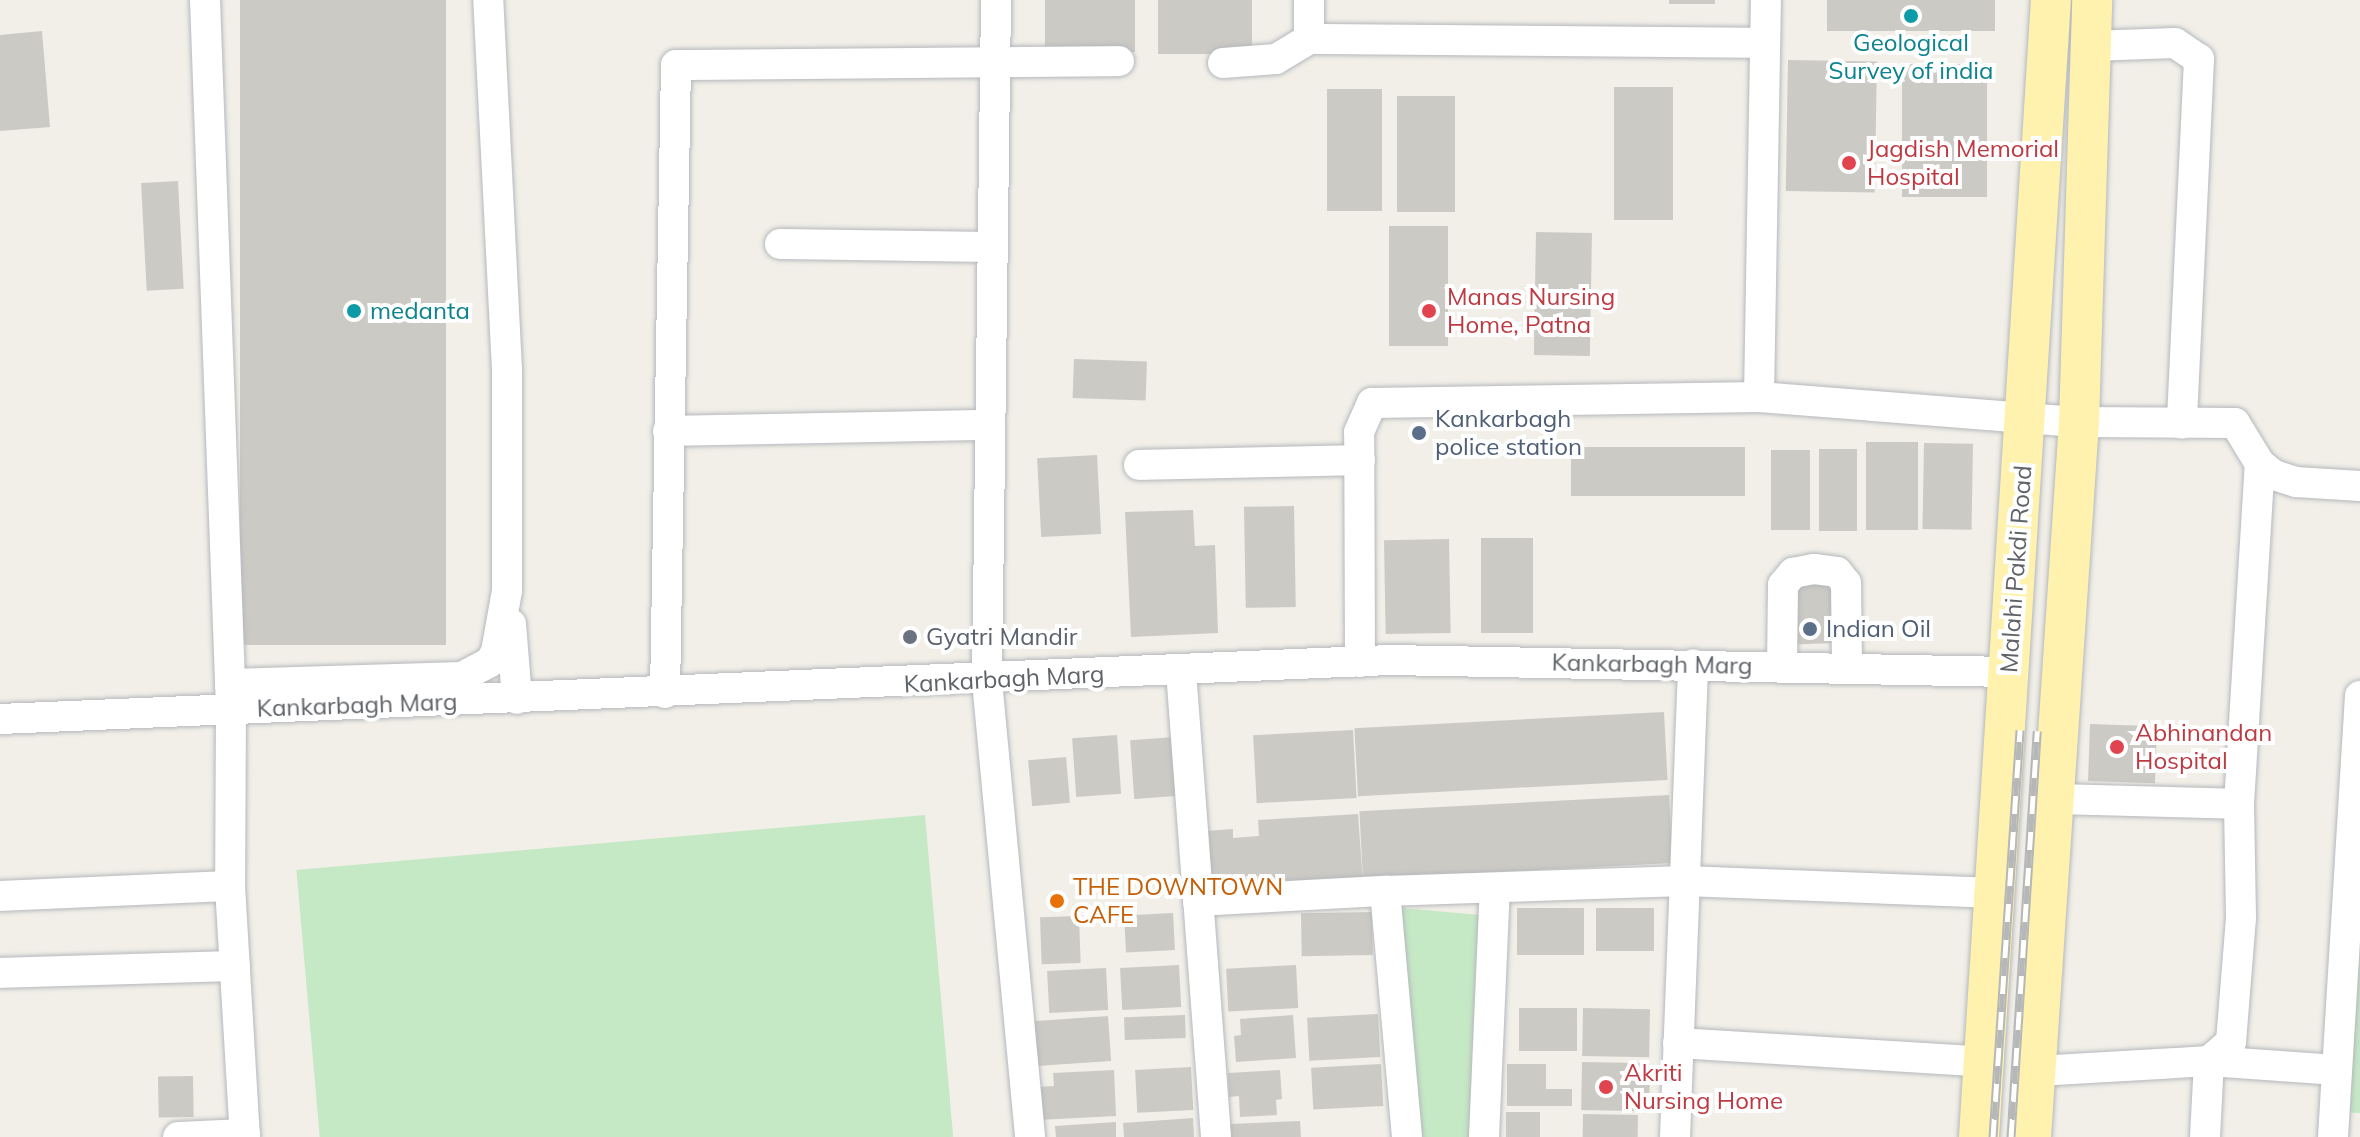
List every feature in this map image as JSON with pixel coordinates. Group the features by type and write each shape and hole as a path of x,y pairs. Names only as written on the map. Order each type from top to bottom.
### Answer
{"main road":[{"name":"Malahi Pakdi Road","path":"1979,1137 2051,0"},
{"path":"2031,1137 2079,422 2092,0"}],"street":[{"path":"178,1137 245,1135 230,886 230,697 205,0"},
{"path":"488,0 507,370 507,591 517,699"},
{"path":"996,0 987,681 1030,1137"},
{"path":"1309,0 1309,39"},
{"path":"1759,397 1766,0"},
{"path":"1223,63 1276,59 1309,39 1765,43"},
{"path":"2091,46 2175,43 2199,59 2182,424"},
{"path":"665,693 676,65 995,59 1119,61"},
{"path":"780,244 993,247"},
{"path":"1360,662 1361,419 1372,403 1759,397 2079,422 2238,424 2260,464 2287,480 2360,486"},
{"path":"668,431 990,425"},
{"path":"1139,465 1360,460"},
{"path":"2205,1137 2209,1061 2231,1042 2241,918 2239,804 2260,464"},
{"path":"1782,667 1783,585 1793,573 1814,569 1837,572 1846,583 1847,668"},
{"path":"230,697 462,677 490,662 496,652 507,591"},
{"name":"Kankarbagh Marg","path":"0,719 230,697 517,699 987,681 1360,662 1693,664 2008,672"},
{"path":"1675,1137 1693,664"},
{"path":"1181,671 1216,1137"},
{"path":"2333,1137 2360,696"},
{"path":"2053,799 2239,804"},
{"path":"1198,901 1684,881 1996,893"},
{"path":"0,896 230,886"},
{"path":"1484,1137 1495,888"},
{"path":"1385,891 1407,1137"},
{"path":"0,973 235,966"},
{"path":"1678,1043 1985,1062"},
{"path":"2037,1071 2209,1061 2337,1070"}],"green space":[{"path":"925,815 953,1137 320,1137 296,870"},
{"path":"2360,826 2360,1113 2334,1112"},
{"path":"1401,908 1481,915 1472,1137 1416,1137"}],"building":[{"name":"medanta","path":"240,0 446,0 446,645 240,645"},
{"path":"1045,0 1135,0 1135,52 1045,52"},
{"path":"1158,0 1252,0 1252,54 1158,54"},
{"path":"1669,0 1715,0 1715,4 1669,4"},
{"name":"Geological Survey of india","path":"1827,0 1995,0 1995,31 1827,31"},
{"path":"42,31 50,127 0,131 0,35"},
{"path":"1788,60 1877,62 1875,193 1786,191"},
{"path":"1902,64 1987,64 1987,197 1902,197"},
{"path":"1614,87 1673,87 1673,220 1614,220"},
{"path":"1327,89 1382,89 1382,211 1327,211"},
{"path":"1397,96 1455,96 1455,212 1397,212"},
{"path":"178,181 184,289 147,291 141,183"},
{"path":"1389,226 1448,226 1448,346 1389,346"},
{"path":"1536,232 1592,233 1590,356 1534,355"},
{"path":"1074,359 1147,362 1146,401 1073,398"},
{"path":"1866,442 1918,442 1918,530 1866,530"},
{"path":"1924,443 1973,444 1971,530 1922,529"},
{"path":"1571,447 1745,447 1745,496 1571,496"},
{"path":"1819,449 1857,449 1857,531 1819,531"},
{"path":"1771,450 1810,450 1810,530 1771,530"},
{"path":"1097,455 1101,534 1041,537 1037,458"},
{"path":"1294,506 1296,607 1246,608 1244,507"},
{"path":"1193,510 1195,546 1215,545 1218,633 1131,637 1125,512"},
{"path":"1481,538 1533,538 1533,633 1481,633"},
{"path":"1449,539 1451,633 1386,634 1384,540"},
{"path":"1834,578 1836,643 1793,644 1791,580"},
{"path":"1664,712 1668,780 1358,796 1354,728"},
{"path":"2090,724 2157,726 2155,783 2088,781"},
{"path":"1353,730 1357,798 1257,803 1253,735"},
{"path":"1117,735 1121,794 1076,797 1072,738"},
{"path":"1175,737 1179,796 1134,799 1130,740"},
{"path":"1066,757 1070,803 1032,806 1028,760"},
{"path":"1669,795 1673,863 1363,879 1359,811"},
{"path":"1358,814 1363,882 1211,891 1207,831 1233,829 1233,838 1259,836 1258,820"},
{"path":"1517,908 1584,908 1584,955 1517,955"},
{"path":"1596,908 1654,908 1654,951 1596,951"},
{"path":"1372,912 1373,955 1302,956 1301,913"},
{"path":"1173,913 1175,950 1126,953 1124,916"},
{"path":"1079,916 1081,963 1042,964 1040,917"},
{"path":"1179,965 1181,1007 1122,1010 1120,968"},
{"path":"1296,965 1298,1008 1228,1012 1226,969"},
{"path":"1106,968 1108,1010 1049,1013 1047,971"},
{"path":"1519,1008 1577,1008 1577,1051 1519,1051"},
{"path":"1583,1008 1650,1009 1649,1057 1582,1056"},
{"path":"1378,1014 1380,1057 1309,1061 1307,1018"},
{"path":"1185,1015 1186,1038 1125,1040 1124,1017"},
{"path":"1293,1015 1296,1058 1236,1062 1234,1036 1241,1035 1240,1019"},
{"path":"1108,1016 1111,1061 1036,1066 1033,1021"},
{"path":"1582,1062 1650,1063 1649,1111 1581,1110"},
{"path":"1381,1064 1383,1106 1313,1110 1311,1068"},
{"path":"1507,1064 1546,1064 1546,1089 1572,1089 1572,1106 1507,1106"},
{"path":"1191,1067 1193,1110 1137,1113 1135,1070"},
{"path":"1114,1070 1116,1116 1038,1120 1037,1087 1054,1086 1053,1073"},
{"path":"1280,1070 1282,1099 1276,1100 1277,1115 1240,1117 1239,1096 1229,1097 1228,1073"},
{"path":"193,1076 194,1117 159,1118 158,1077"},
{"path":"1506,1112 1540,1112 1540,1137 1506,1137"},
{"path":"1583,1114 1638,1115 1638,1137 1583,1137"},
{"path":"1193,1118 1194,1137 1124,1137 1123,1123"},
{"path":"1300,1121 1301,1137 1230,1137 1230,1124"},
{"path":"1116,1122 1116,1137 1056,1137 1055,1126"}],"railway":[{"path":"1993,1137 2020,730"},
{"path":"2011,1137 2037,731"}],"place":[{"name":"Geological Survey of india","path":"1911,16"},
{"name":"Jagdish Memorial Hospital","path":"1849,163"},
{"name":"medanta","path":"354,311"},
{"name":"Manas Nursing Home, Patna","path":"1429,311"},
{"name":"Kankarbagh police station","path":"1419,433"},
{"name":"Indian Oil","path":"1810,629"},
{"name":"Gyatri Mandir","path":"910,637"},
{"name":"Abhinandan Hospital","path":"2117,747"},
{"name":"THE DOWNTOWN CAFE","path":"1057,901"},
{"name":"Akriti Nursing Home","path":"1606,1087"}]}
